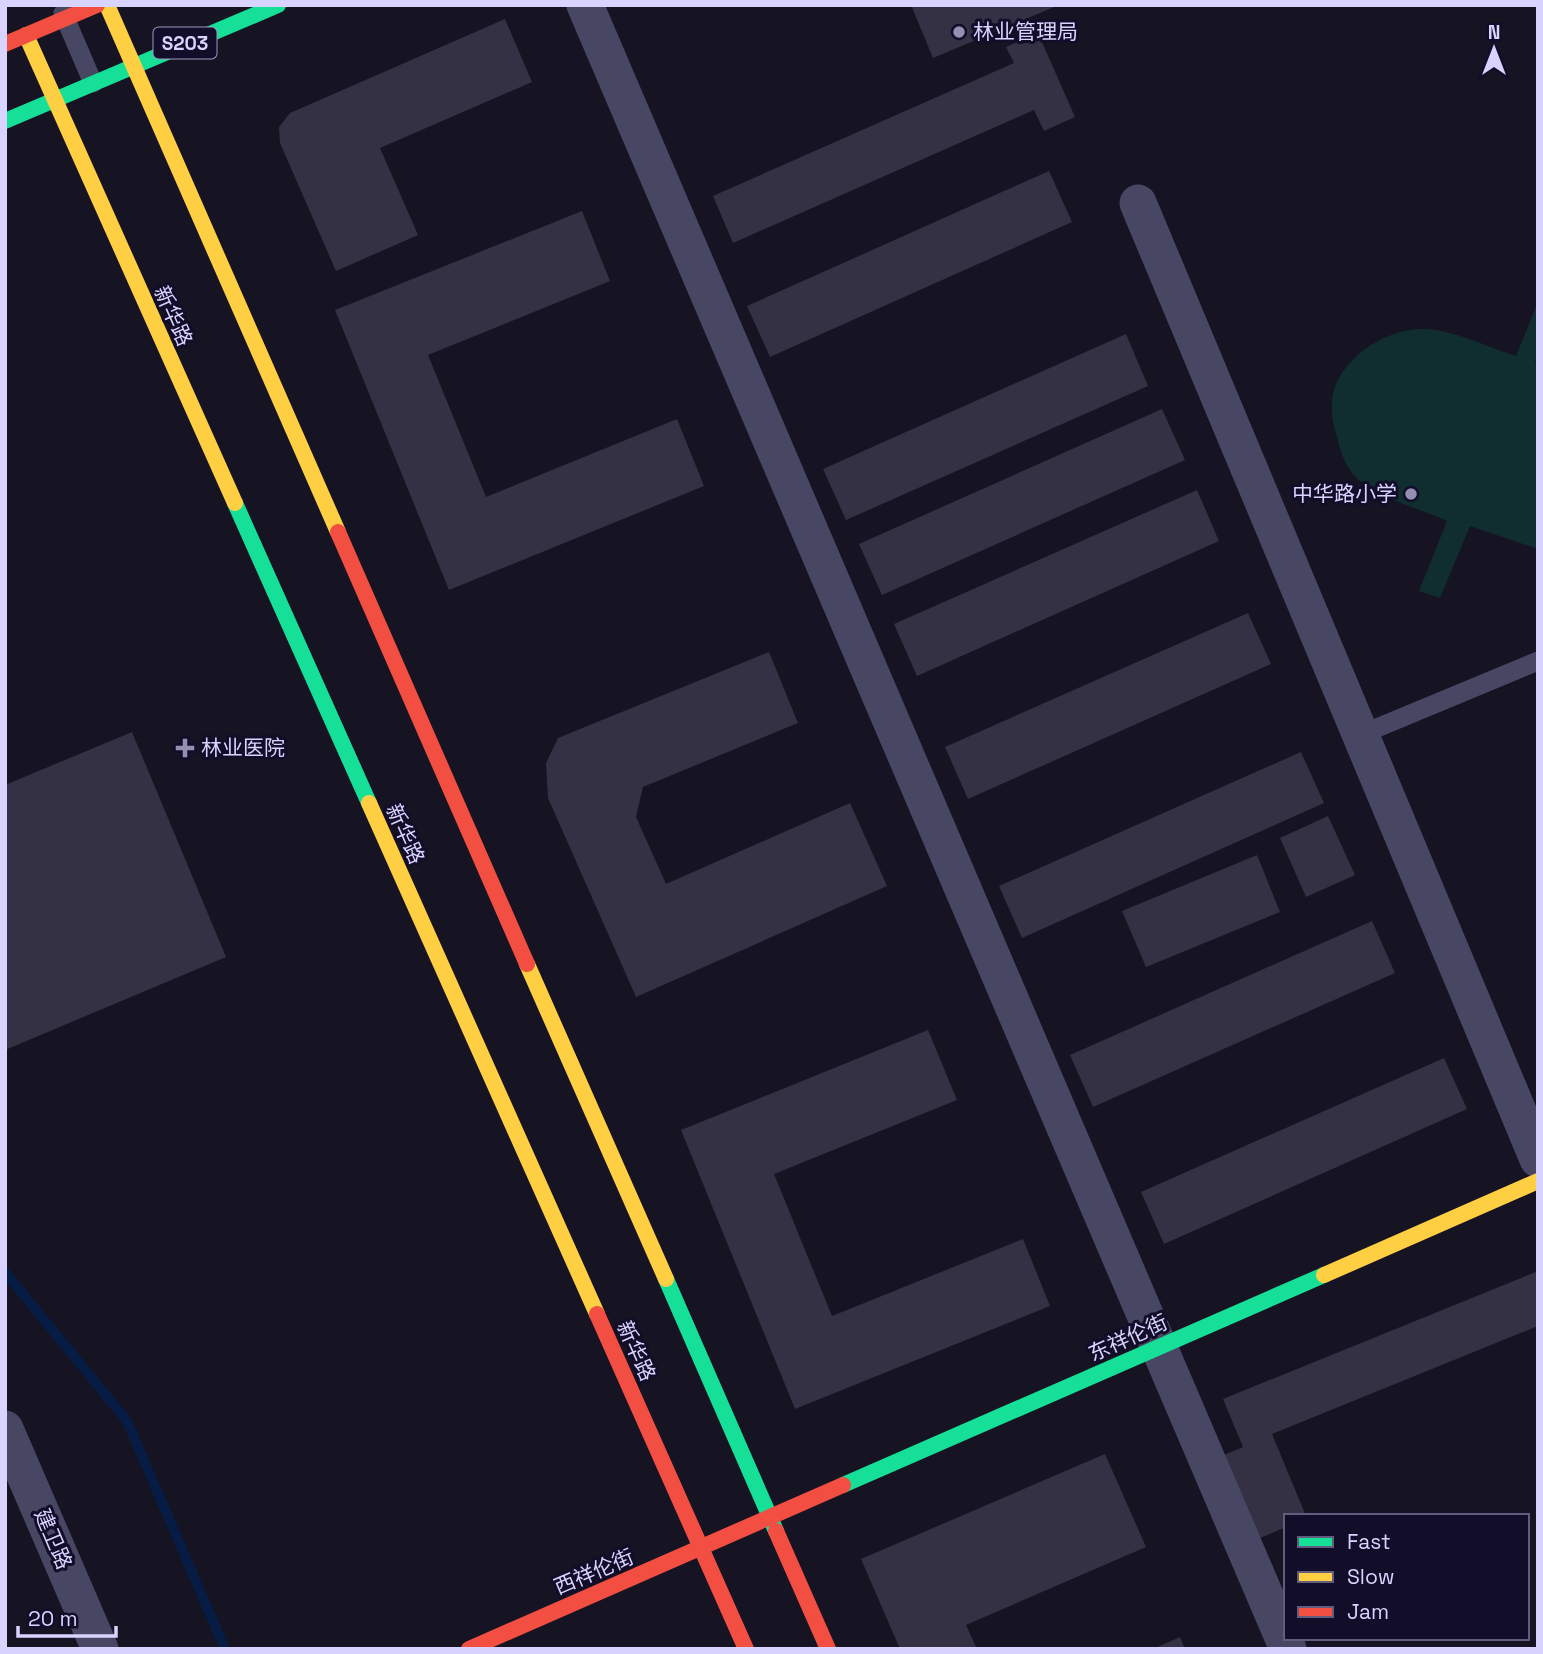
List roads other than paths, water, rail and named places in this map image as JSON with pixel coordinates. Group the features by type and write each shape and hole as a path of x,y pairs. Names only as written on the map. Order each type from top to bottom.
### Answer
{"main road":[{"path":"5,44 26,35 62,12 97,5"},
{"path":"107,5 828,1649"},
{"name":"S203","path":"5,121 278,5"},
{"name":"新华路","path":"26,35 746,1649"},
{"name":"东祥伦街","path":"736,1533 1538,1181"},
{"name":"西祥伦街","path":"469,1649 736,1533"}],"street":[{"path":"585,5 1284,1637"},
{"path":"1138,203 1538,1159"},
{"name":"建卫路","path":"5,1429 100,1649"}],"lane":[{"path":"62,12 93,83"},
{"path":"1360,735 1538,661"}],"waterway":[{"path":"5,1272 127,1421 225,1649"}],"place":[{"name":"林业管理局","path":"959,32"},
{"name":"中华路小学","path":"1411,494"},
{"name":"林业医院","path":"185,748"}]}
